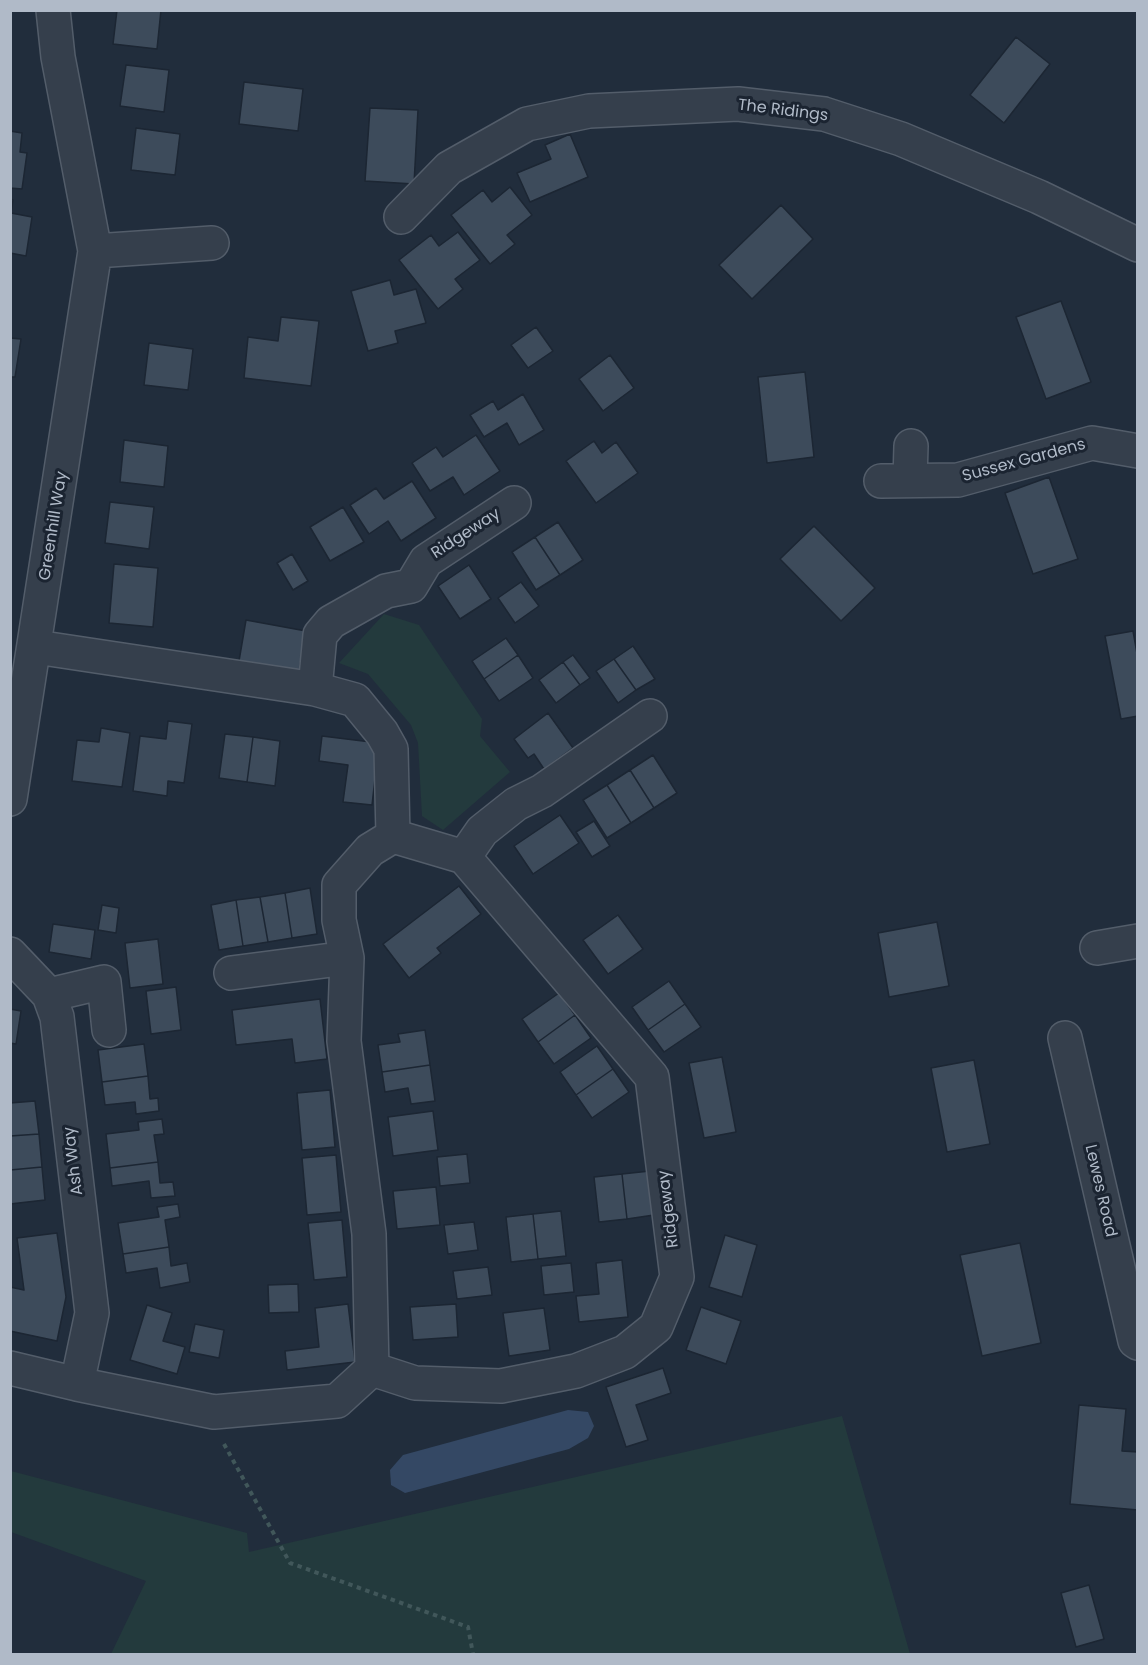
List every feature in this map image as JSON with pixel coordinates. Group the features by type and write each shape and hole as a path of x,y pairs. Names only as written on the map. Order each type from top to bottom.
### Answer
{"street":[{"name":"Greenhill Way","path":"10,799 36,647 95,251 58,57 53,10"},
{"name":"The Ridings","path":"400,217 449,168 527,124 589,111 738,104 824,114 902,139 1039,197 1137,245"},
{"path":"95,251 212,243"},
{"name":"Sussex Gardens","path":"911,446 895,480 958,480 1092,443 1137,451"},
{"name":"Ridgeway","path":"315,689 320,635 331,622 386,591 411,586 426,561 514,503"},
{"path":"36,647 315,689 355,700 391,749 393,836"},
{"path":"10,1368 214,1412 336,1401 372,1370 369,1234 344,1041 346,958 339,920 339,885 370,850 393,836 464,857 482,831 516,804 542,791 650,716"},
{"name":"Ridgeway","path":"372,1370 415,1383 501,1386 576,1371 626,1352 656,1327 677,1277 652,1077 464,857"},
{"path":"1096,948 1137,941"},
{"name":"Ash Way","path":"10,954 49,995 57,1017 92,1313 77,1384"},
{"path":"231,973 346,958"},
{"path":"49,995 104,982 109,1029"},
{"name":"Lewes Road","path":"1065,1038 1137,1343"}],"path":[{"path":"214,1412 222,1441 290,1563 468,1627 473,1654"}],"green space":[{"path":"384,614 419,625 482,719 480,736 510,772 443,830 422,816 418,743 411,725 368,674 339,663"},
{"path":"842,1416 910,1654 111,1654 146,1581 11,1532 11,1471 247,1533 249,1552"}],"water":[{"path":"568,1410 588,1412 594,1426 588,1438 569,1449 405,1493 391,1485 390,1470 403,1455"}],"building":[{"path":"117,10 161,10 157,49 113,44"},
{"path":"1016,37 1050,64 1004,123 970,95"},
{"path":"126,65 169,70 164,112 120,106"},
{"path":"244,82 303,89 298,131 239,124"},
{"path":"370,108 418,110 414,184 365,181"},
{"path":"136,128 180,134 175,175 131,170"},
{"path":"10,131 22,133 20,152 27,153 22,189 10,188"},
{"path":"570,134 588,177 530,202 517,173 551,159 545,145"},
{"path":"510,187 532,215 507,235 515,244 490,264 451,215 483,190 492,202"},
{"path":"10,199 13,200 11,213 32,217 26,256 10,253"},
{"path":"781,205 813,239 752,299 719,265"},
{"path":"458,232 480,260 455,279 463,289 438,309 399,260 431,235 439,246"},
{"path":"390,280 394,295 416,289 426,323 395,331 398,343 368,351 351,291"},
{"path":"1061,301 1091,382 1046,399 1016,317"},
{"path":"281,317 319,321 311,386 244,378 248,337 278,341"},
{"path":"536,327 553,351 528,368 511,345"},
{"path":"10,338 21,339 15,377 10,377"},
{"path":"149,343 193,349 188,390 144,385"},
{"path":"610,355 634,388 603,411 579,379"},
{"path":"805,372 814,457 767,463 758,377"},
{"path":"523,394 544,430 519,445 507,423 484,437 470,415 493,401 498,410"},
{"path":"476,435 500,471 464,495 453,477 430,491 412,463 436,447 443,457"},
{"path":"124,440 168,446 164,487 120,482"},
{"path":"594,441 602,453 616,442 638,473 596,503 566,461"},
{"path":"1049,477 1078,559 1033,574 1005,493"},
{"path":"412,481 436,518 401,541 388,521 369,534 350,505 376,488 384,499"},
{"path":"110,502 154,507 149,549 105,543"},
{"path":"343,507 364,542 330,561 310,527"},
{"path":"558,522 583,560 560,575 535,537"},
{"path":"814,526 875,588 841,621 780,559"},
{"path":"535,537 560,575 536,590 512,552"},
{"path":"292,554 308,581 293,590 277,563"},
{"path":"114,564 158,568 153,627 109,623"},
{"path":"469,565 491,599 460,619 438,586"},
{"path":"521,582 539,606 515,623 498,598"},
{"path":"246,620 306,631 299,672 239,661"},
{"path":"1133,631 1138,659 1138,716 1121,719 1105,636"},
{"path":"506,638 518,655 484,679 472,661"},
{"path":"633,646 655,679 636,690 614,659"},
{"path":"518,655 533,678 499,701 484,679"},
{"path":"573,655 590,678 580,685 563,662"},
{"path":"614,659 636,690 618,703 596,671"},
{"path":"563,662 580,685 556,703 539,680"},
{"path":"548,713 573,748 544,769 534,754 528,758 514,739"},
{"path":"168,721 192,724 184,783 168,781 167,796 133,791 140,736 166,739"},
{"path":"101,728 130,733 122,787 72,781 77,740 99,742"},
{"path":"225,734 253,737 247,782 219,778"},
{"path":"322,736 379,743 372,805 343,802 348,765 319,761"},
{"path":"253,737 280,741 275,786 247,782"},
{"path":"653,755 677,793 654,808 630,770"},
{"path":"630,770 654,808 631,823 607,785"},
{"path":"607,785 631,823 607,838 583,800"},
{"path":"560,815 579,843 533,874 514,846"},
{"path":"594,821 610,846 592,857 576,832"},
{"path":"459,886 481,914 437,948 441,953 409,978 383,944"},
{"path":"310,888 317,934 292,938 285,893"},
{"path":"285,893 292,938 268,942 260,897"},
{"path":"260,897 268,942 243,946 236,900"},
{"path":"236,900 243,946 219,950 211,905"},
{"path":"102,905 119,908 116,933 98,930"},
{"path":"618,915 643,949 608,974 583,940"},
{"path":"937,922 949,986 889,997 878,933"},
{"path":"53,924 95,930 91,959 49,952"},
{"path":"158,939 163,984 130,988 125,943"},
{"path":"669,981 685,1004 648,1030 632,1007"},
{"path":"176,987 181,1030 151,1034 146,991"},
{"path":"559,993 575,1015 538,1042 522,1019"},
{"path":"320,999 327,1059 295,1063 292,1039 236,1045 232,1010"},
{"path":"685,1004 701,1027 664,1052 648,1030"},
{"path":"10,1009 21,1011 16,1044 10,1043"},
{"path":"575,1015 591,1038 554,1064 538,1042"},
{"path":"425,1030 430,1065 382,1072 378,1045 400,1042 398,1034"},
{"path":"144,1044 148,1076 102,1082 98,1050"},
{"path":"597,1046 613,1069 576,1095 560,1072"},
{"path":"722,1057 736,1132 704,1138 689,1063"},
{"path":"974,1060 990,1144 947,1152 931,1068"},
{"path":"430,1065 435,1101 411,1104 408,1088 385,1092 382,1072"},
{"path":"613,1069 629,1092 592,1118 576,1095"},
{"path":"148,1076 150,1099 158,1098 159,1111 136,1114 135,1102 105,1105 102,1082"},
{"path":"330,1090 335,1147 302,1150 297,1093"},
{"path":"35,1101 39,1134 10,1136 10,1103"},
{"path":"433,1111 438,1150 393,1156 388,1117"},
{"path":"162,1119 164,1134 154,1135 158,1162 110,1168 106,1134 139,1130 138,1122"},
{"path":"39,1134 42,1167 10,1170 10,1136"},
{"path":"467,1154 470,1183 440,1186 437,1157"},
{"path":"336,1155 341,1212 307,1215 302,1158"},
{"path":"158,1162 160,1183 173,1182 175,1196 151,1198 149,1181 112,1186 110,1168"},
{"path":"42,1167 45,1200 10,1204 10,1170"},
{"path":"650,1171 654,1215 627,1219 622,1174"},
{"path":"622,1174 627,1219 599,1222 594,1177"},
{"path":"436,1187 440,1225 397,1229 393,1191"},
{"path":"178,1204 180,1217 165,1220 169,1247 123,1254 118,1223 159,1217 157,1207"},
{"path":"561,1211 566,1256 538,1259 533,1214"},
{"path":"533,1214 538,1259 511,1262 506,1217"},
{"path":"342,1220 347,1277 314,1280 308,1223"},
{"path":"474,1222 478,1250 448,1254 444,1225"},
{"path":"57,1233 66,1297 57,1341 10,1331 10,1287 24,1290 17,1238"},
{"path":"725,1235 757,1245 742,1297 709,1287"},
{"path":"1020,1243 1041,1343 982,1356 960,1255"},
{"path":"169,1247 171,1266 187,1263 190,1282 160,1288 157,1268 126,1273 123,1254"},
{"path":"622,1260 628,1317 579,1322 576,1296 599,1294 596,1263"},
{"path":"571,1263 574,1292 544,1295 541,1266"},
{"path":"488,1267 492,1295 457,1299 453,1271"},
{"path":"298,1284 299,1312 269,1313 268,1285"},
{"path":"348,1304 355,1362 287,1370 285,1351 319,1347 315,1308"},
{"path":"456,1304 458,1337 413,1340 410,1307"},
{"path":"147,1305 172,1313 163,1341 185,1347 177,1374 130,1360"},
{"path":"701,1307 741,1321 726,1364 686,1350"},
{"path":"544,1308 550,1350 509,1356 503,1313"},
{"path":"195,1324 224,1330 219,1358 189,1352"},
{"path":"663,1368 671,1393 636,1405 648,1440 626,1447 606,1387"},
{"path":"1079,1405 1126,1409 1122,1451 1138,1452 1138,1510 1070,1504"},
{"path":"1089,1585 1104,1639 1076,1647 1061,1593"}]}
